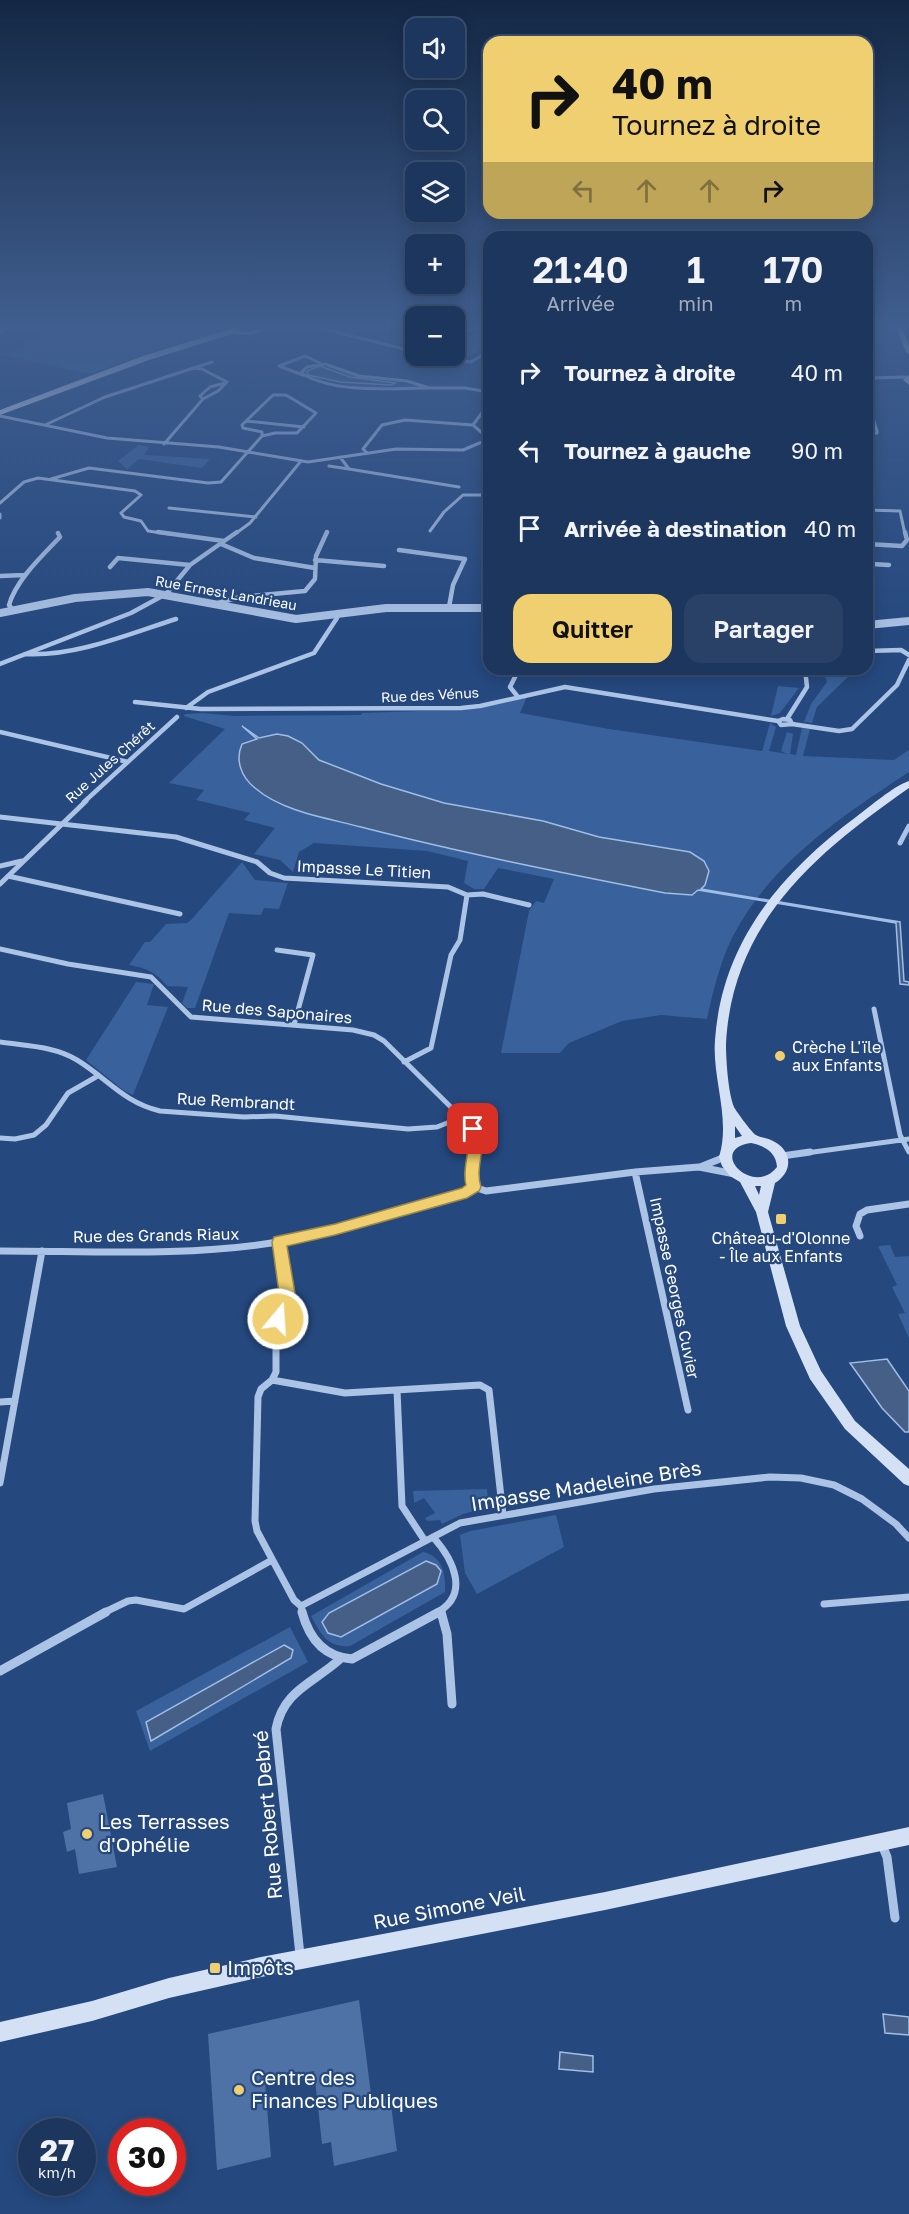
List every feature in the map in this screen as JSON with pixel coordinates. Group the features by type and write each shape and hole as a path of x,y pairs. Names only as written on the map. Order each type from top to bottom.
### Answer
{"main road":[{"path":"909,784 849,825 811,857 780,892 751,937 730,985 723,1019 721,1063 729,1109 726,1163 740,1177 762,1212 793,1326 815,1375 850,1425 909,1479"},
{"path":"729,1109 751,1139"},
{"path":"727,1152 743,1140 751,1139 772,1146 782,1156 783,1168 780,1173 769,1180 740,1177"},
{"path":"762,1212 769,1180"},
{"name":"Rue Simone Veil","path":"0,2032 126,2002 169,1988 300,1959 606,1901 909,1836"}],"street":[{"path":"72,431 107,438 248,451 311,462 405,448 463,450 483,442"},
{"path":"164,444 175,431"},
{"path":"260,431 262,436"},
{"path":"51,479 89,468 217,483 225,480 262,436 275,433 296,434 299,431"},
{"path":"368,453 363,448 376,431"},
{"path":"340,457 349,469"},
{"path":"0,664 131,613 166,594 189,565 223,543 256,517 301,461"},
{"path":"329,466 459,487"},
{"path":"0,504 29,480 51,479 140,492 141,495 121,513 124,517 141,521 148,531 223,543 254,558 315,568"},
{"path":"430,531 444,512 463,495 483,495"},
{"path":"169,508 256,517"},
{"path":"873,510 900,511 907,540 902,546 873,544"},
{"path":"218,603 240,597 302,592 314,581 315,560 327,532"},
{"path":"13,610 9,602 26,578 25,575 60,537 58,533"},
{"path":"399,550 465,559 453,585 449,608"},
{"path":"110,567 118,558 189,565"},
{"path":"315,560 384,566"},
{"path":"873,564 889,565"},
{"path":"0,576 25,575"},
{"name":"Rue Ernest Landrieau","path":"0,613 75,598 148,592 296,618 386,608 483,608"},
{"path":"186,708 208,692 314,653 337,618 336,615"},
{"path":"24,654 34,656 55,653 176,619"},
{"path":"873,624 909,621"},
{"path":"873,651 901,650 909,654"},
{"name":"Rue des Vénus","path":"135,702 186,708 358,710 461,708 480,706 556,687 778,721 784,726 792,724 839,731 852,729 897,685 909,660"},
{"path":"516,675 510,687 518,697"},
{"path":"778,721 787,717 807,687 806,675"},
{"name":"Rue Jules Chérêt","path":"0,884 60,824 177,717"},
{"path":"787,717 792,724"},
{"path":"0,732 128,762"},
{"name":"Impasse Le Titien","path":"0,818 176,837 257,862 274,875 284,878 448,887 466,895 483,894 529,905"},
{"path":"900,843 909,826"},
{"path":"0,866 22,861"},
{"path":"8,876 180,914"},
{"path":"404,1062 431,1048 451,955 460,940 466,895"},
{"name":"Rue des Saponaires","path":"0,949 68,964 151,977 191,1017 353,1030 374,1035 384,1041 473,1129 477,1139 471,1178 474,1187"},
{"path":"277,950 313,954 294,1025"},
{"path":"874,1009 909,1152"},
{"name":"Rue Rembrandt","path":"0,1041 68,1056 128,1100 160,1111 244,1117 275,1116 352,1122 397,1129 424,1129 464,1118 485,1107"},
{"path":"0,1138 25,1139 38,1134 71,1090 96,1077"},
{"path":"782,1156 906,1140"},
{"name":"Rue des Grands Riaux","path":"699,1167 727,1152"},
{"name":"Rue des Grands Riaux","path":"0,1251 202,1250 279,1242 406,1210 467,1192 474,1187 486,1191 635,1172 699,1167 740,1177"},
{"name":"Impasse Georges Cuvier","path":"635,1172 688,1410"},
{"path":"860,1236 856,1226 860,1214 867,1210 909,1204"},
{"path":"279,1242 287,1293 276,1326 276,1372 272,1380 261,1389 258,1397 255,1521 257,1531 294,1600 302,1606 303,1617 317,1643 330,1656 339,1660"},
{"path":"0,1483 42,1251"},
{"path":"272,1380 345,1393 480,1385 489,1390 503,1515"},
{"path":"397,1390 402,1506 429,1539 452,1561 456,1581 452,1602 441,1611 447,1634 452,1704"},
{"path":"0,1402 15,1401"},
{"name":"Impasse Madeleine Brès","path":"429,1539 460,1524 632,1492 786,1476 834,1485 862,1499 896,1524 909,1538"},
{"path":"302,1606 429,1539"},
{"path":"0,1671 80,1625 128,1601 184,1608 272,1560"},
{"path":"824,1604 909,1597"},
{"name":"Rue Robert Debré","path":"300,1959 276,1729 277,1716 287,1698 320,1677 339,1660 352,1659 441,1611"},
{"path":"881,1842 887,1857 895,1918"}],"shaded area":[{"path":"139,445 149,447 144,455 210,459 202,468 139,459 127,469 118,461"},
{"path":"824,675 850,675 817,707 812,723 804,722 811,704 827,682"},
{"path":"778,686 799,688 780,713 771,716"},
{"path":"527,697 520,713 609,729 762,751 770,723 776,727 769,751 787,754 781,751 787,732 793,734 790,754 796,755 802,728 810,729 803,756 894,760 909,750 909,772 810,843 767,886 749,910 728,946 717,977 707,1019 661,1015 622,1021 569,1043 560,1053 501,1053 529,911 536,901 544,903 554,879 498,868 484,889 474,889 464,883 468,861 427,851 314,843 299,852 293,872 280,860 254,854 275,828 244,820 250,813 196,800 204,790 169,783 225,729 184,716 185,714 361,715 362,713 477,709"},
{"path":"242,726 259,738 277,734 288,736 302,743 319,760 381,784 444,803 543,821 599,837 690,852 704,861 709,871 705,885 701,889 900,922 904,981 909,982 909,985 900,984 896,923 698,890 692,895 665,893 437,845 292,809 266,796 246,779 239,762 240,750 242,744 257,739"},
{"path":"242,862 255,880 288,883 279,909 264,908 261,915 229,913 195,1008 187,1008 182,1003 188,987 167,986 150,971 129,965 145,942 150,942 166,924 187,923 191,920"},
{"path":"136,982 154,984 147,1005 168,1007 133,1095 123,1090 86,1060"},
{"path":"890,1245 895,1257 909,1256 909,1338 898,1314 905,1313 892,1287 897,1285 878,1246"},
{"path":"887,1359 909,1391 909,1432 905,1432 882,1408 850,1363"},
{"path":"487,1489 489,1507 463,1514 442,1524 440,1520 427,1521 425,1518 435,1513 424,1498 414,1503 413,1491"},
{"path":"556,1515 564,1547 477,1594 465,1573 460,1535 470,1531"},
{"path":"423,1552 430,1554 442,1567 445,1592 350,1646 336,1645 322,1634 311,1616"},
{"path":"426,1561 436,1565 441,1571 437,1584 341,1637 328,1633 322,1622 329,1613"},
{"path":"290,1627 308,1662 150,1751 136,1711"},
{"path":"284,1645 293,1650 291,1658 151,1741 146,1722"},
{"path":"883,2014 909,2017 909,2035 885,2033"},
{"path":"560,2052 593,2056 593,2072 559,2069"}],"building":[{"name":"Les Terrasses d'Ophélie","path":"103,1794 117,1867 79,1874 75,1849 67,1852 63,1832 71,1829 67,1803"},
{"name":"Centre des Finances Publiques","path":"359,2000 372,2102 390,2097 397,2151 334,2166 331,2142 322,2144 314,2071 265,2082 271,2157 217,2170 208,2034"}],"place":[{"name":"Crèche L'ïle aux Enfants","path":"780,1056"},
{"name":"Château-d'Olonne - Île aux Enfants","path":"781,1219"},
{"name":"Les Terrasses d'Ophélie","path":"87,1834"},
{"name":"Impôts","path":"215,1968"},
{"name":"Centre des Finances Publiques","path":"239,2090"}],"route":[{"path":"278,1319 287,1293 279,1242 335,1229 467,1192 474,1187 471,1178 477,1139 473,1129"}]}
